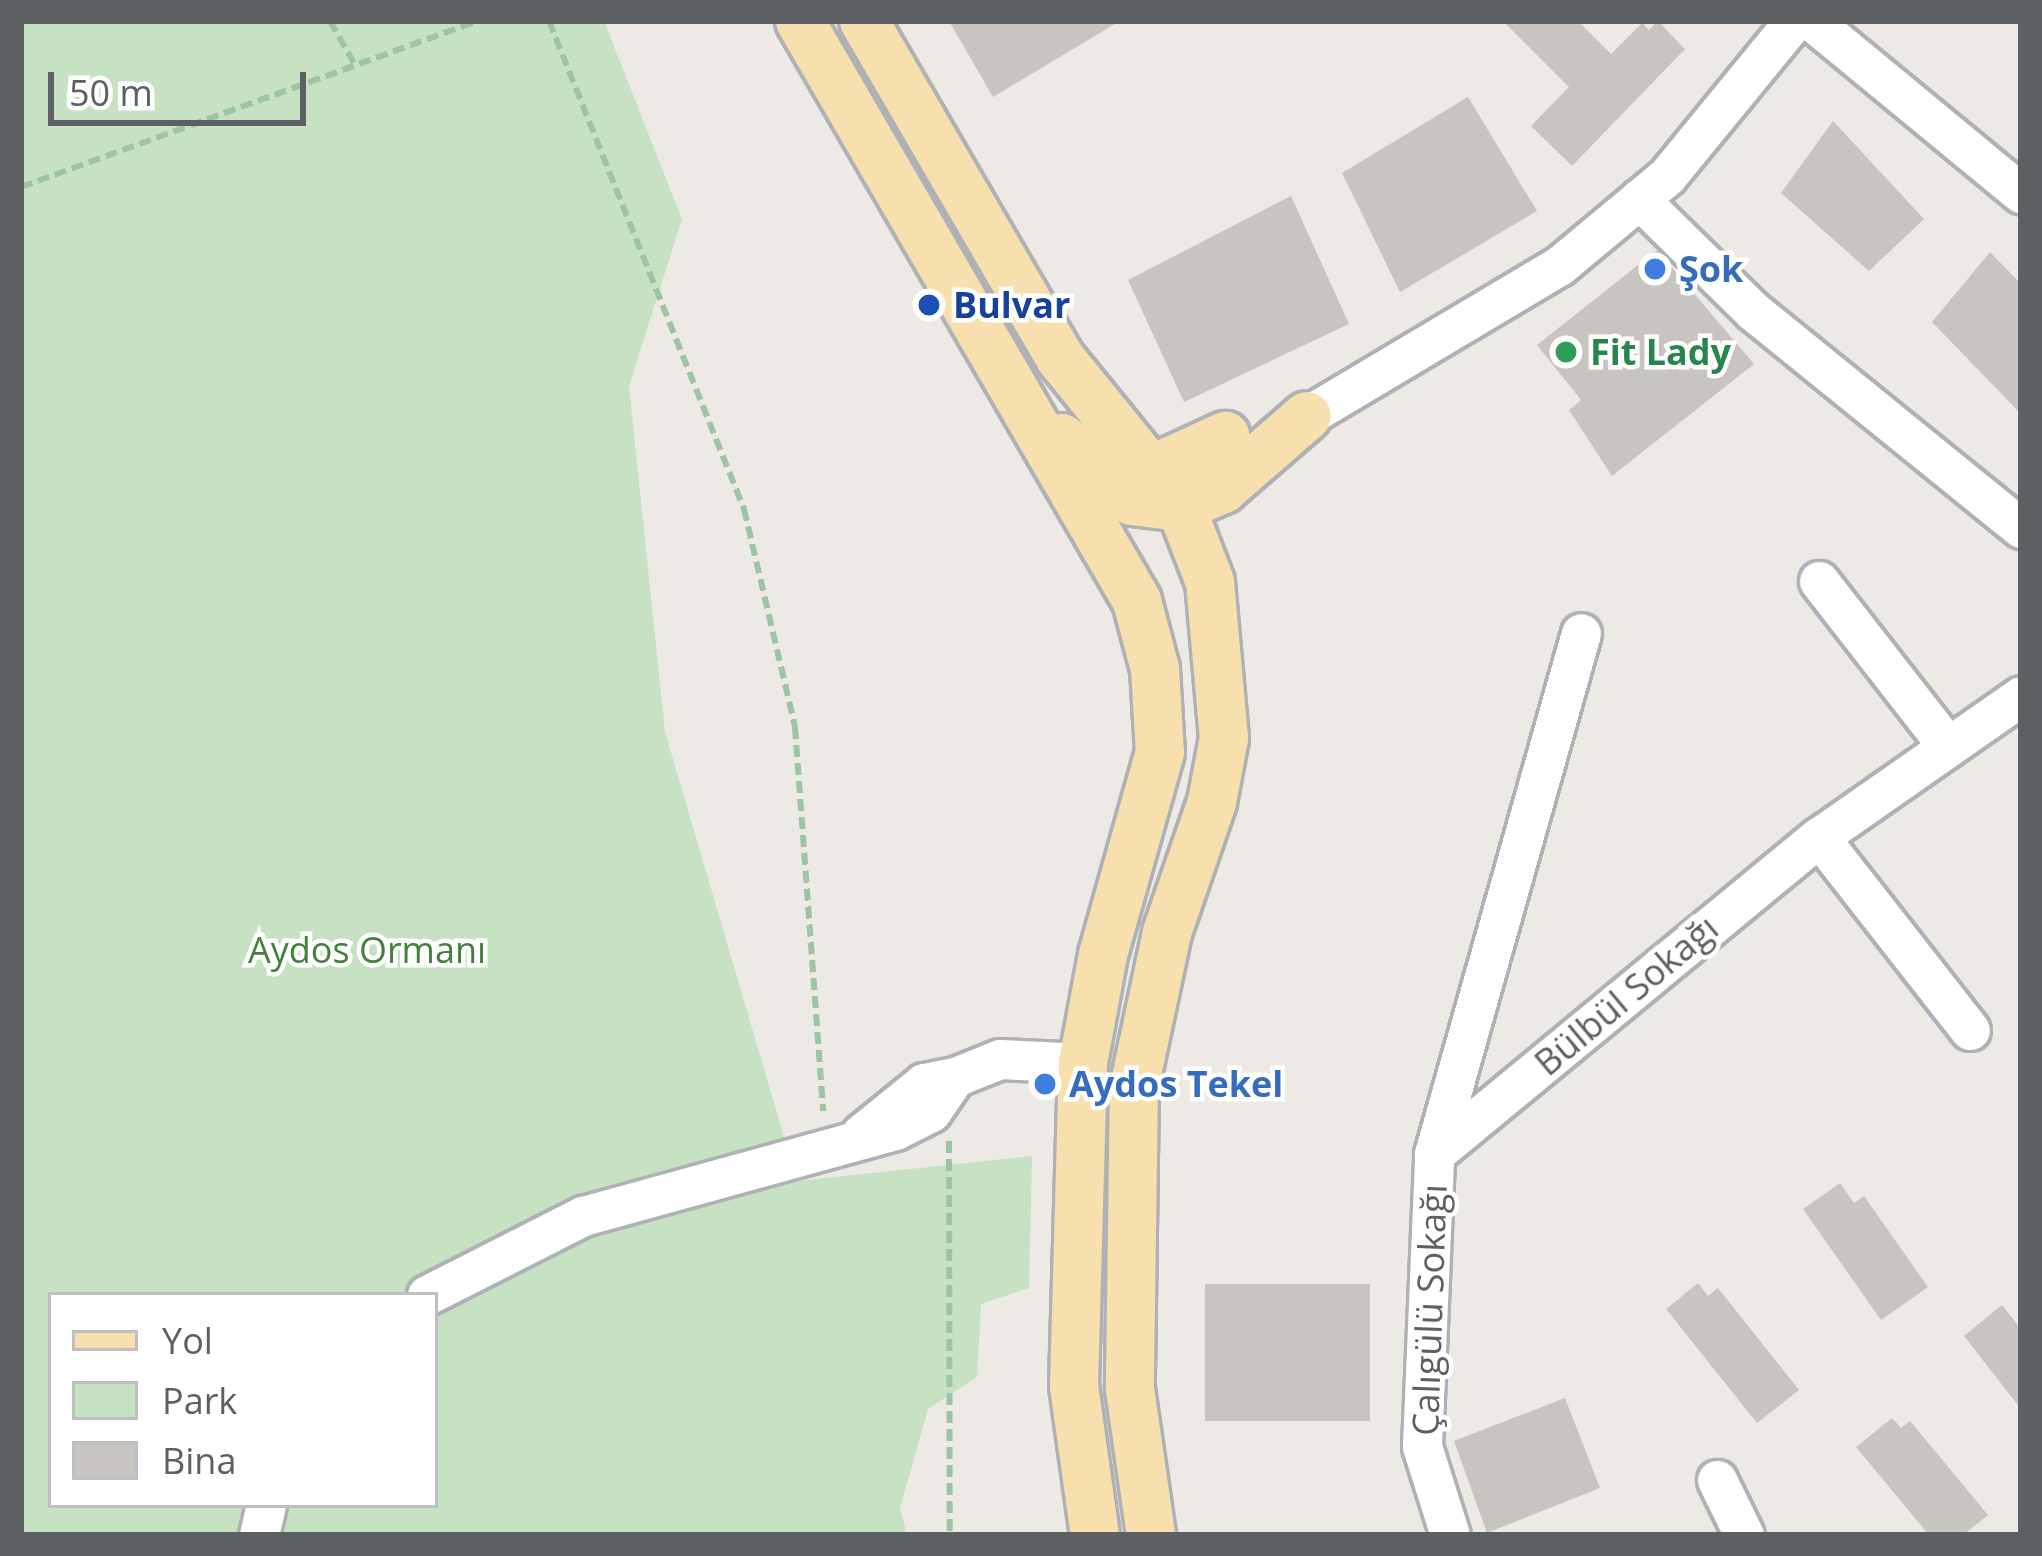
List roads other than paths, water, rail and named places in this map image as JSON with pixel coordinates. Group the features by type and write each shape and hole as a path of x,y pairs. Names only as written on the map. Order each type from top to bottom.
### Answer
{"main road":[{"path":"800,21 1137,602 1155,669 1160,752 1103,956 1083,1064 1074,1386 1095,1535"},
{"path":"864,21 1061,359 1173,493 1210,582 1223,738 1212,802 1167,933 1134,1088 1130,1389 1151,1535"},
{"path":"985,340 1091,472 1173,493 1307,416"},
{"path":"1124,430 1225,436 1307,416"},
{"path":"1137,602 1173,493 1225,436"}],"street":[{"path":"1307,416 1559,266 1639,200 1794,21"},
{"path":"1812,21 2021,194"},
{"path":"1639,200 1753,311 2021,527"},
{"path":"1820,581 1946,744"},
{"name":"Çalıgülü Sokağı","path":"1450,1535 1422,1446 1434,1154 1582,633"},
{"name":"Bülbül Sokağı","path":"1434,1154 1819,837 2021,696"},
{"path":"1819,837 1970,1030"},
{"path":"433,1292 583,1216 915,1121 955,1077 1000,1059 1083,1064"},
{"path":"1717,1480 1744,1535"}],"place":[{"name":"Şok","path":"1655,269"},
{"name":"Bulvar","path":"929,305"},
{"name":"Fit Lady","path":"1566,352"},
{"name":"Aydos Tekel","path":"1045,1084"}],"park label":[{"name":"Aydos Ormanı","path":"367,950"}]}
